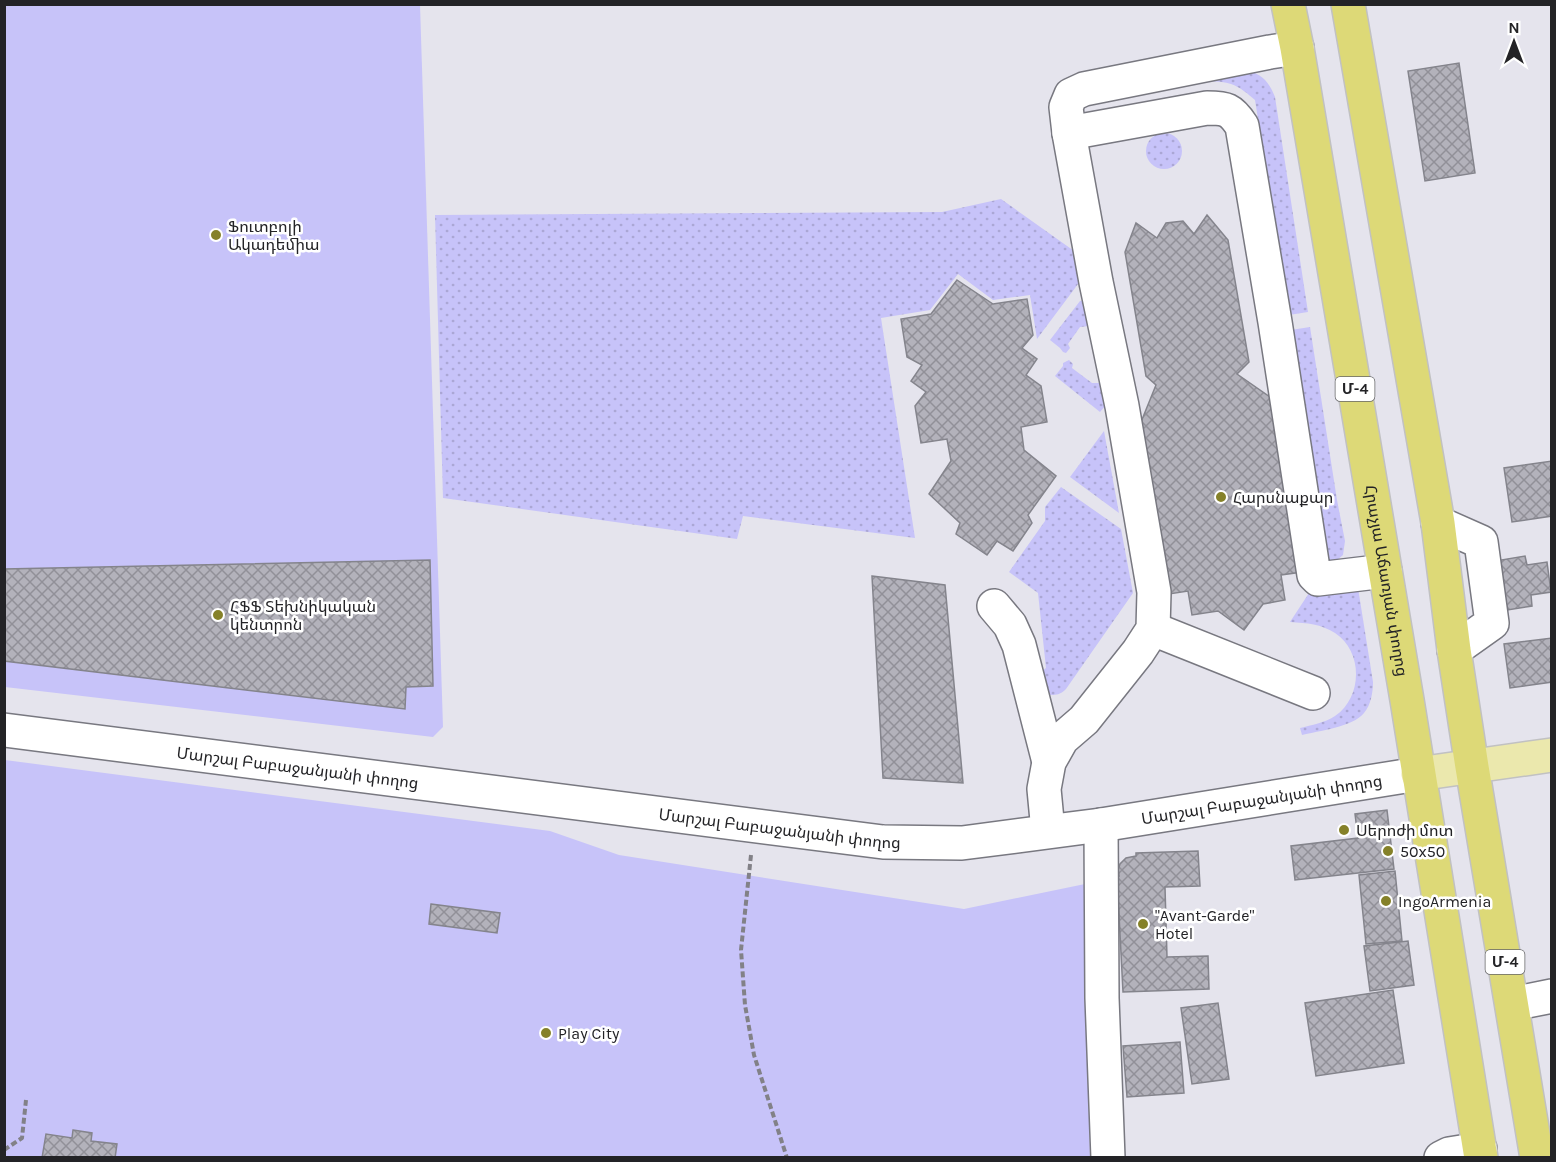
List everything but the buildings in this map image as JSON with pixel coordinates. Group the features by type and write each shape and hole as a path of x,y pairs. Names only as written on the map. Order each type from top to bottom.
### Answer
{"highway":[{"name":"Հրաչյա Աճառյան փողոց","path":"1288,4 1481,1153"},
{"name":"Մ-4","path":"1348,4 1438,523 1454,650 1512,1004 1541,1116 1537,1158"}],"main road":[{"name":"Մարշալ Բաբաջանյանի փողոց","path":"1418,774 1551,755"}],"street":[{"path":"1048,831 1044,789 1049,762 1062,739 1084,720 1138,652 1153,628 1154,592 1066,107 1071,95 1084,88 1297,48"},
{"path":"1069,133 1207,108 1222,108 1235,116 1242,126 1258,218 1314,574 1318,579 1385,571"},
{"path":"994,606 1010,625 1018,645 1049,762"},
{"path":"1153,628 1313,693"},
{"name":"Մարշալ Բաբաջանյանի փողոց","path":"4,730 883,842 962,843 1101,825 1418,774"},
{"path":"1101,825 1102,998 1108,1158"},
{"path":"1512,1004 1551,996"},
{"path":"1441,1158 1449,1154 1481,1153"}],"path":[{"path":"754,824 741,950 745,1005 754,1055 787,1158"},
{"path":"4,1150 22,1138 26,1100"}],"shaded area":[{"name":"Ֆուտբոլի Ակադեմիա","path":"5,5 420,5 443,727 433,737 5,687"},
{"path":"1246,69 1264,79 1275,97 1308,312 1289,315 1255,100 1238,87 1223,82 1195,82 1158,88"},
{"path":"1164,133 1177,138 1182,151 1177,164 1164,169 1151,164 1146,151 1151,138"},
{"path":"1001,199 1084,258 1081,280 1037,339 1030,295 993,300 958,274 930,310 881,318 915,538 743,516 737,539 443,498 435,215 942,212"},
{"path":"1087,300 1089,326 1080,327 1068,344 1070,348 1066,353 1063,352 1050,340 1080,301"},
{"path":"1310,327 1345,541 1343,555 1336,561 1307,565 1291,330"},
{"path":"1069,360 1073,364 1072,368 1092,383 1103,383 1106,405 1100,412 1055,376 1063,363"},
{"path":"1104,431 1119,513 1070,477"},
{"path":"1061,487 1121,529 1133,593 1066,689 1059,694 1052,695 1046,694 1042,671 1046,668 1038,593 1009,572 1045,521 1045,507"},
{"path":"1358,588 1373,682 1370,702 1364,713 1352,722 1302,735 1300,728 1327,720 1344,708 1355,686 1355,662 1351,651 1335,633 1319,626 1290,622 1311,590"},
{"name":"Play City","path":"5,760 550,831 619,855 964,909 1085,884 1090,1157 5,1158"}],"place":[{"name":"Ֆուտբոլի Ակադեմիա","path":"216,235"},
{"name":"Հարսնաքար","path":"1221,497"},
{"name":"ՀՖՖ Տեխնիկական կենտրոն","path":"218,615"},
{"name":"Սերոժի մոտ","path":"1344,830"},
{"name":"50x50","path":"1388,851"},
{"name":"IngoArmenia","path":"1386,901"},
{"name":"\"Avant-Garde\" Hotel","path":"1143,924"},
{"name":"Play City","path":"546,1033"}]}
